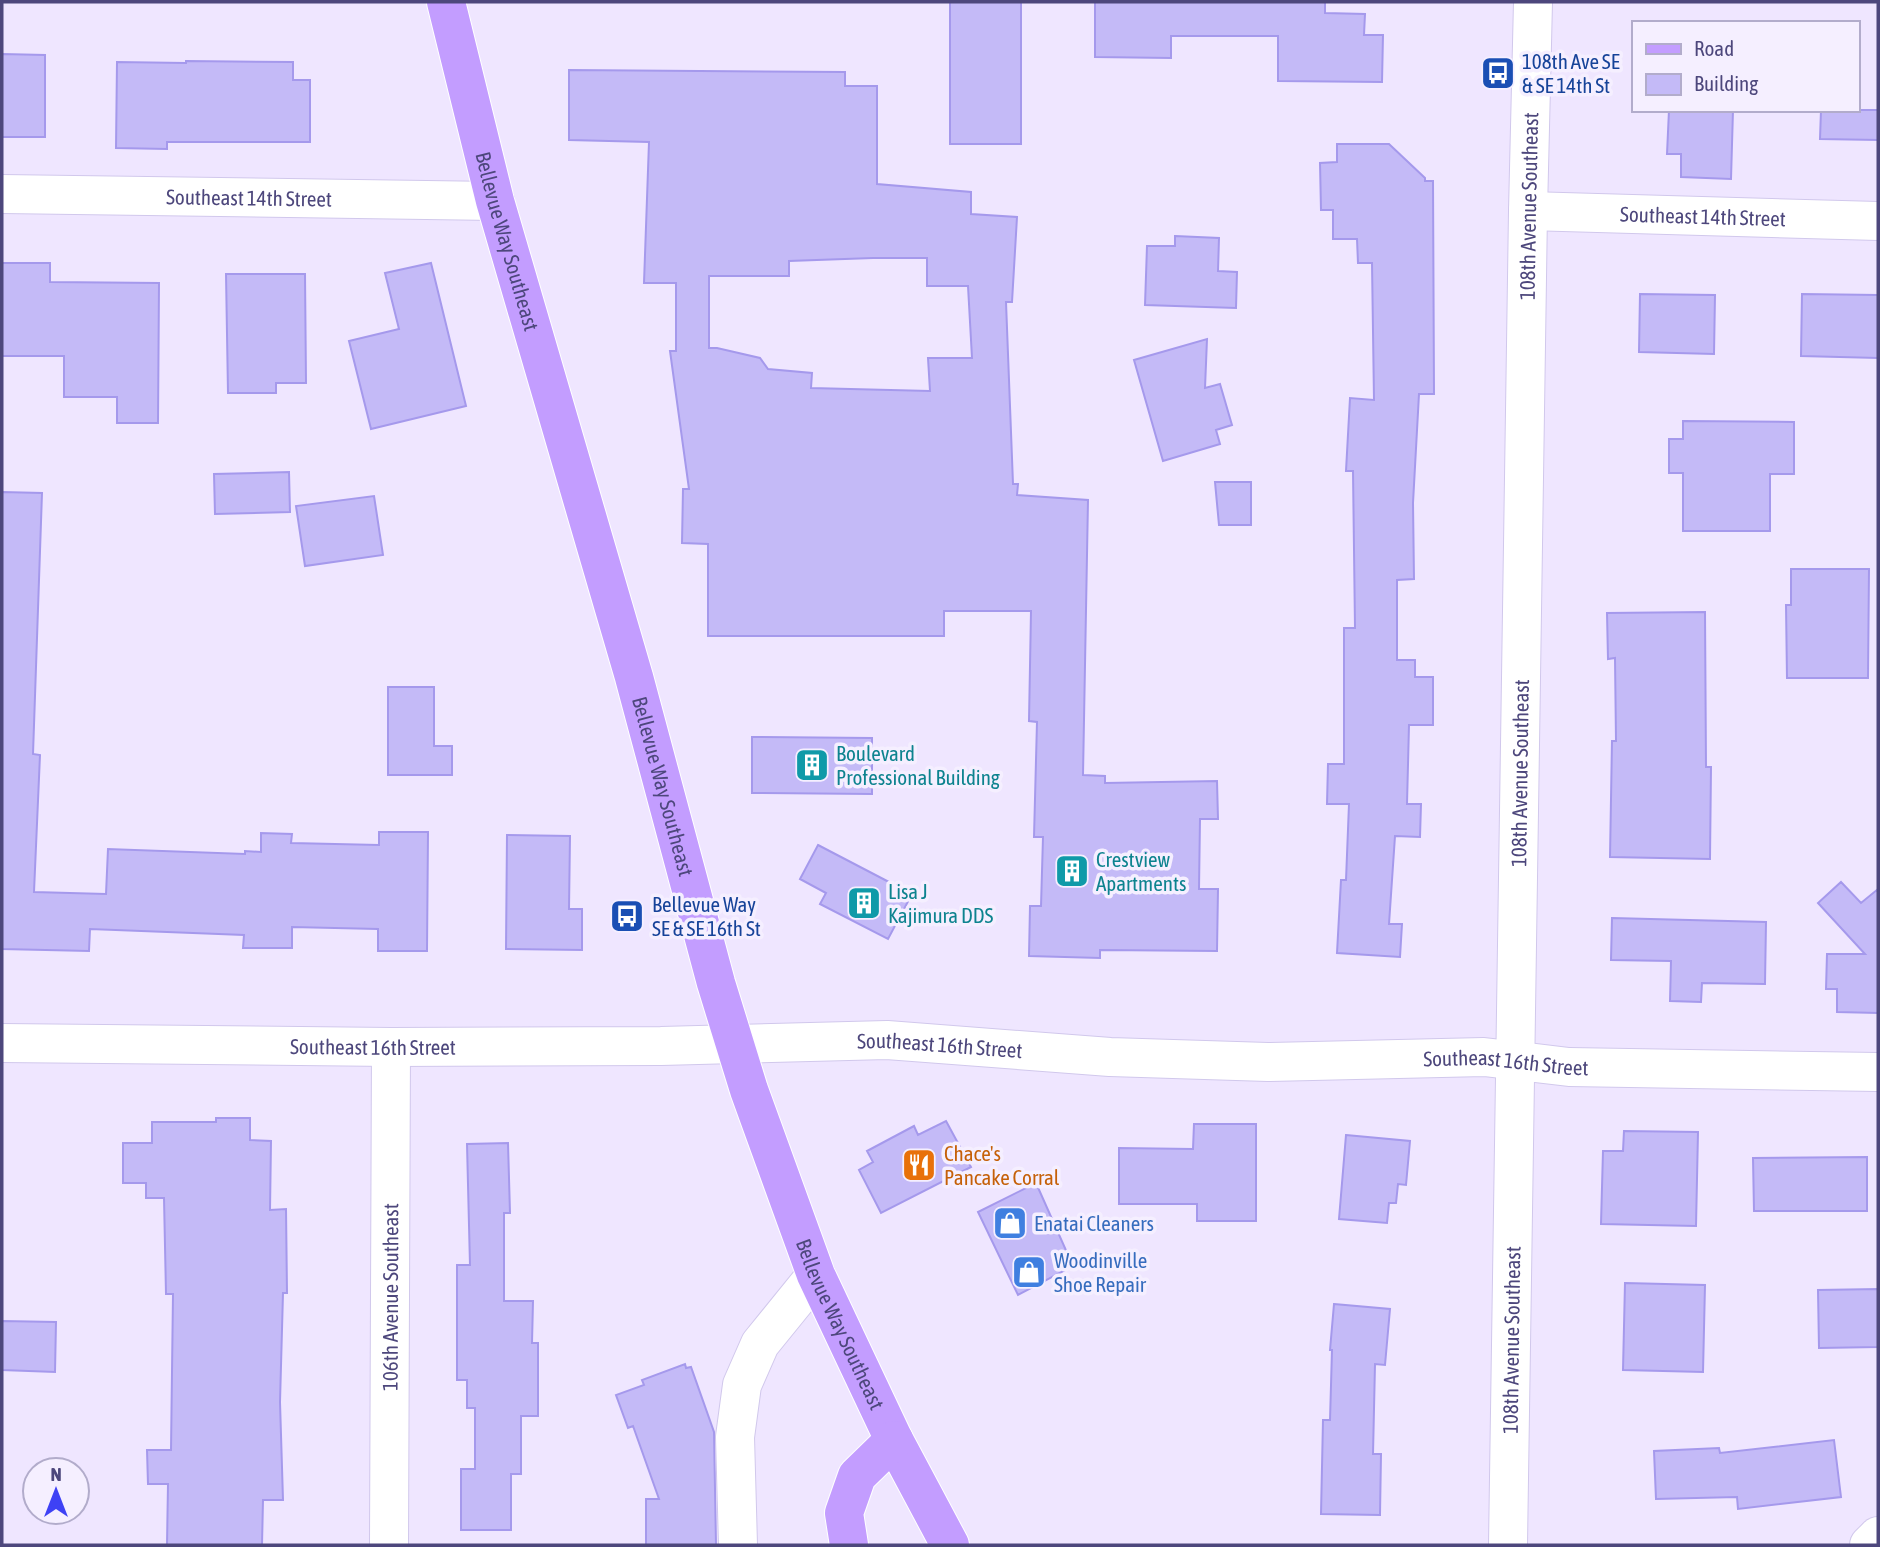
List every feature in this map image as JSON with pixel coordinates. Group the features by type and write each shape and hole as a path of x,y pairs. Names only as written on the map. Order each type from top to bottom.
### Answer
{"main road":[{"name":"Bellevue Way Southeast","path":"446,2 495,201 634,677 716,983 749,1090 816,1275 894,1440 950,1545"},
{"path":"849,1545 844,1513 858,1476 894,1440"}],"street":[{"name":"108th Avenue Southeast","path":"1508,1545 1533,2"},
{"name":"Southeast 14th Street","path":"2,194 495,201"},
{"name":"Southeast 14th Street","path":"1528,211 1878,221"},
{"name":"Southeast 16th Street","path":"2,1043 391,1047 899,1041 1110,1057 1268,1062 1470,1057 1569,1067 1878,1072"},
{"name":"106th Avenue Southeast","path":"389,1545 391,1047"},
{"path":"738,1545 736,1437 742,1385 760,1344 816,1275"},
{"path":"1869,1545 1878,1536"}],"building":[{"path":"950,2 1021,2 1021,144 950,144"},
{"path":"1095,2 1325,2 1325,13 1365,14 1364,35 1383,35 1382,82 1278,81 1278,36 1171,36 1171,58 1095,57"},
{"path":"2,54 45,55 45,137 2,137"},
{"path":"117,62 293,62 293,80 310,80 310,142 167,142 167,149 116,148"},
{"path":"569,70 845,72 845,86 877,86 877,184 971,192 971,214 1017,217 1012,302 1006,302 1013,484 1018,484 1017,495 1088,500 1083,775 1105,776 1105,783 1217,781 1218,819 1200,819 1199,889 1218,889 1217,951 1100,950 1100,958 1029,956 1030,906 1041,906 1043,837 1034,837 1037,722 1029,721 1031,611 944,611 944,636 708,636 708,544 682,543 683,489 689,489 670,351 676,351 676,283 644,283 649,142 569,140","holes":["927,258 927,286 968,286 972,358 928,358 930,391 811,388 812,373 768,369 760,358 709,348 709,276 789,276 789,261"]},
{"path":"1878,110 1878,140 1820,139 1821,112"},
{"path":"1669,112 1733,112 1731,179 1681,177 1681,154 1667,154"},
{"path":"1337,144 1389,144 1425,181 1433,181 1434,394 1419,394 1413,503 1414,579 1397,580 1397,660 1415,660 1415,677 1433,677 1433,725 1409,725 1407,804 1421,804 1420,837 1395,836 1389,924 1402,924 1400,957 1337,953 1341,880 1346,880 1349,804 1327,804 1328,764 1344,764 1344,628 1355,628 1353,471 1346,471 1350,398 1374,400 1372,263 1358,263 1357,239 1333,239 1333,210 1321,210 1320,163 1337,162"},
{"path":"1175,236 1219,238 1218,271 1237,272 1236,308 1145,305 1147,246 1175,246"},
{"path":"2,263 50,263 50,282 159,283 158,423 117,423 117,397 64,397 64,356 2,356"},
{"path":"431,263 466,406 371,429 349,341 399,329 385,273"},
{"path":"226,274 305,274 306,383 276,383 276,393 228,393"},
{"path":"1640,294 1715,295 1714,354 1639,352"},
{"path":"1802,294 1878,295 1878,358 1801,356"},
{"path":"1207,339 1205,388 1220,384 1232,425 1216,430 1220,444 1163,461 1134,360"},
{"path":"1683,421 1794,422 1794,474 1770,474 1770,531 1683,531 1683,473 1669,473 1669,439 1683,439"},
{"path":"289,472 290,512 215,514 214,474"},
{"path":"1215,482 1251,482 1251,525 1219,525"},
{"path":"2,492 42,493 33,754 40,755 34,892 106,894 108,849 245,854 245,851 261,852 261,833 292,834 291,843 379,845 379,832 428,832 427,951 378,951 378,929 292,927 292,948 243,948 244,935 90,929 89,951 2,949"},
{"path":"374,496 383,555 305,566 296,506"},
{"path":"1791,569 1869,569 1868,678 1787,678 1786,605 1791,605"},
{"path":"1705,612 1706,767 1711,767 1710,859 1610,857 1612,741 1616,741 1615,658 1608,659 1607,613"},
{"path":"388,687 434,687 434,746 452,746 452,775 388,775"},
{"name":"Boulevard Professional Building","path":"752,737 872,738 872,794 752,793"},
{"path":"507,835 570,836 569,909 582,909 582,950 506,949"},
{"name":"Lisa J Kajimura DDS","path":"818,845 912,894 888,939 820,904 826,893 800,879"},
{"path":"1841,882 1861,903 1878,889 1878,1013 1837,1012 1837,989 1826,989 1827,954 1865,954 1818,903"},
{"path":"1612,918 1766,922 1765,984 1702,983 1701,1002 1670,1001 1671,961 1611,960"},
{"path":"216,1118 250,1118 250,1140 271,1141 270,1210 286,1209 287,1293 283,1293 280,1402 283,1500 263,1500 262,1545 167,1545 168,1484 148,1484 147,1450 171,1450 173,1294 166,1294 164,1198 146,1198 146,1183 123,1183 123,1143 152,1143 152,1122 216,1122"},
{"name":"Chace's Pancake Corral","path":"946,1121 971,1167 881,1213 859,1170 873,1162 867,1151 914,1126 918,1135"},
{"path":"1194,1124 1256,1124 1256,1221 1197,1221 1197,1204 1119,1204 1119,1148 1193,1149"},
{"path":"1624,1131 1698,1132 1696,1226 1601,1224 1603,1151 1623,1151"},
{"path":"1346,1135 1410,1141 1406,1185 1398,1184 1396,1203 1389,1203 1387,1223 1339,1219"},
{"path":"508,1143 510,1213 504,1213 504,1301 533,1301 532,1343 538,1343 538,1416 521,1416 521,1474 511,1474 511,1530 461,1530 461,1469 475,1469 475,1408 467,1408 467,1380 457,1380 457,1265 470,1265 467,1144"},
{"path":"1867,1157 1867,1211 1754,1211 1753,1158"},
{"path":"1036,1183 1073,1266 1018,1295 978,1212"},
{"path":"1625,1283 1705,1285 1703,1372 1623,1370"},
{"path":"1878,1289 1878,1347 1819,1348 1818,1290"},
{"path":"1334,1304 1390,1309 1385,1365 1375,1364 1373,1454 1381,1454 1380,1515 1321,1514 1323,1420 1330,1420 1330,1350"},
{"path":"2,1321 56,1322 55,1372 2,1370"},
{"path":"685,1364 686,1368 691,1367 714,1432 716,1545 646,1545 646,1499 659,1499 633,1426 628,1428 616,1395 644,1385 642,1380"},
{"path":"1834,1440 1841,1497 1738,1509 1737,1497 1656,1499 1654,1451 1719,1448 1720,1453"}],"place":[{"name":"108th Ave SE & SE 14th St","path":"1498,73"},
{"name":"Boulevard Professional Building","path":"812,765"},
{"name":"Crestview Apartments","path":"1072,871"},
{"name":"Lisa J Kajimura DDS","path":"864,903"},
{"name":"Bellevue Way SE & SE 16th St","path":"627,916"},
{"name":"Chace's Pancake Corral","path":"919,1165"},
{"name":"Enatai Cleaners","path":"1010,1223"},
{"name":"Woodinville Shoe Repair","path":"1029,1272"}]}
